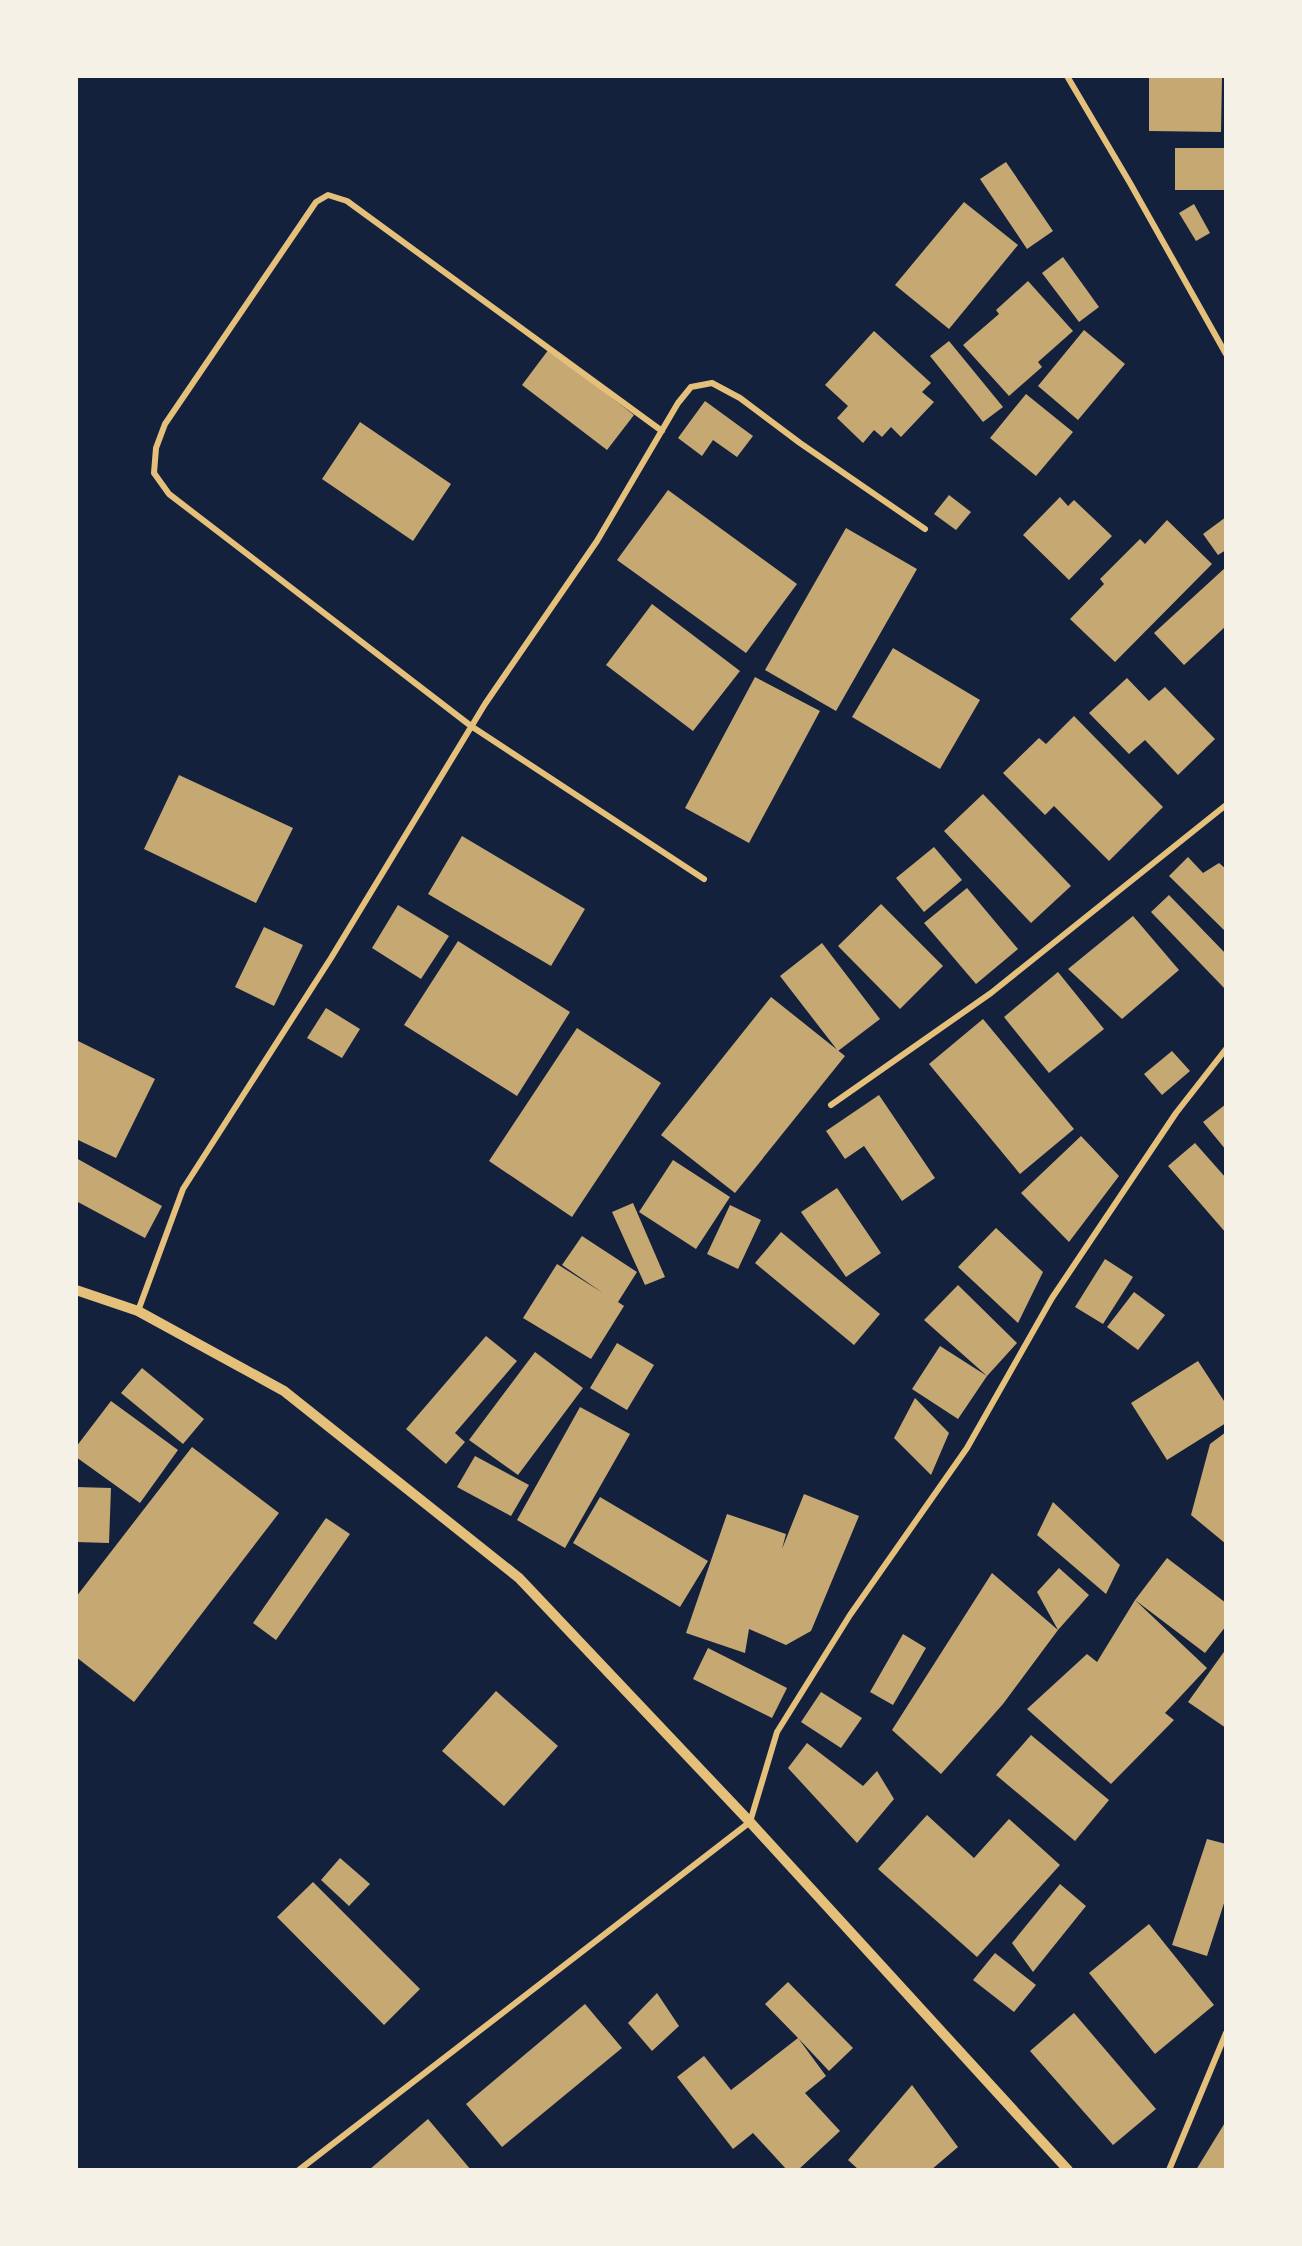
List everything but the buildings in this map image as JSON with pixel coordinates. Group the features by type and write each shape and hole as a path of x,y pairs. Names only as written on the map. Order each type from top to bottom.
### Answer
{"street":[{"path":"1066,76 1130,183 1226,354"},
{"path":"662,431 347,201 328,195 316,202 165,424 156,448 154,473 169,494 471,726 704,879"},
{"path":"138,1311 183,1189 331,958 471,726 597,541 678,403 691,387 712,383 740,398 800,443 925,529"},
{"path":"831,1106 991,993 1226,804"},
{"path":"299,2169 750,1822 777,1731 850,1615 967,1448 1052,1298 1176,1113 1226,1049"},
{"path":"76,1290 138,1311 284,1391 519,1578 750,1822 1068,2169"},
{"path":"1169,2169 1226,2032"}]}
